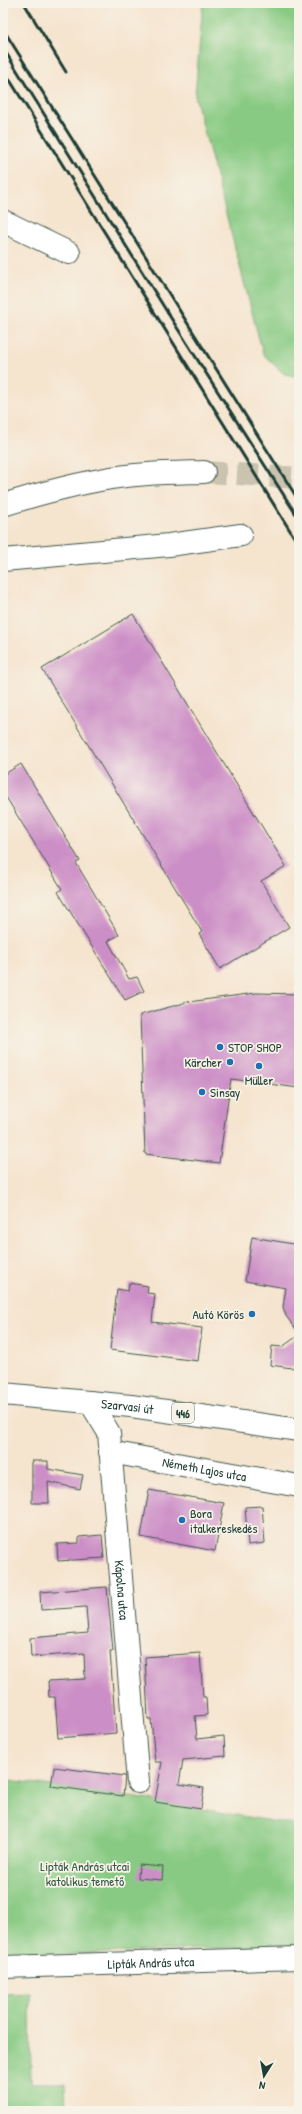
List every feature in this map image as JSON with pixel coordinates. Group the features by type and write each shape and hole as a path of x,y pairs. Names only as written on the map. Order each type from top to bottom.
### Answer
{"street":[{"path":"3,220 69,253"},
{"path":"3,505 40,494 102,479 156,474 204,472"},
{"path":"3,560 169,545 242,535"},
{"name":"Szarvasi út","path":"3,1394 132,1406 299,1430"},
{"name":"Kápolna utca","path":"90,1402 109,1433 138,1782"},
{"name":"Németh Lajos utca","path":"110,1452 299,1486"},
{"name":"Lipták András utca","path":"3,1967 299,1958"}],"green space":[{"path":"203,3 299,3 299,377 284,374 263,354 195,96"},
{"name":"Lipták András utcai katolikus temető","path":"3,1779 144,1799 294,1825 299,1892 299,1945 3,1957"},
{"path":"30,1993 31,2083 65,2083 66,2111 3,2111 3,1994"}],"building":[{"path":"133,614 286,866 261,881 289,927 220,969 199,934 202,932 42,669"},
{"path":"21,764 80,861 76,863 119,935 108,941 129,979 137,977 144,991 125,1000 58,892 62,889 3,792 3,775"},
{"name":"STOP SHOP","path":"256,993 299,994 299,1088 231,1079 219,1163 145,1154 140,1015 188,1002"},
{"path":"252,1237 299,1245 299,1333 286,1316 283,1307 286,1288 245,1281"},
{"path":"129,1283 148,1286 147,1293 155,1294 152,1322 202,1328 198,1361 110,1350 117,1289 128,1291"},
{"path":"299,1335 299,1362 292,1368 270,1365 272,1346 282,1347"},
{"path":"32,1461 48,1461 48,1469 83,1475 80,1489 48,1482 49,1503 32,1503"},
{"name":"Bora italkereskedés","path":"149,1490 224,1503 215,1551 141,1537"},
{"path":"262,1506 265,1543 248,1545 245,1507"},
{"path":"102,1535 104,1558 58,1561 57,1544 79,1543 79,1537"},
{"path":"107,1587 113,1651 110,1651 116,1733 58,1738 55,1697 49,1697 48,1681 85,1679 84,1653 31,1657 30,1638 88,1633 86,1607 41,1610 40,1592"},
{"path":"200,1653 203,1697 206,1697 207,1715 195,1716 197,1739 224,1736 225,1756 183,1760 179,1784 204,1788 201,1809 155,1802 162,1762 155,1762 151,1719 148,1719 145,1657"},
{"path":"54,1767 125,1776 123,1796 51,1786"},
{"path":"139,1865 163,1867 162,1880 138,1878"}],"tunnel":[{"path":"204,472 299,478"}],"railway":[{"path":"24,3 66,72"},
{"path":"3,29 299,501"},
{"path":"3,48 169,315 299,519"},
{"path":"3,69 299,545"}],"place":[{"name":"STOP SHOP","path":"220,1047"},
{"name":"Kärcher","path":"230,1062"},
{"name":"Müller","path":"259,1066"},
{"name":"Sinsay","path":"202,1092"},
{"name":"Autó Körös","path":"252,1314"},
{"name":"Bora italkereskedés","path":"182,1520"}]}
